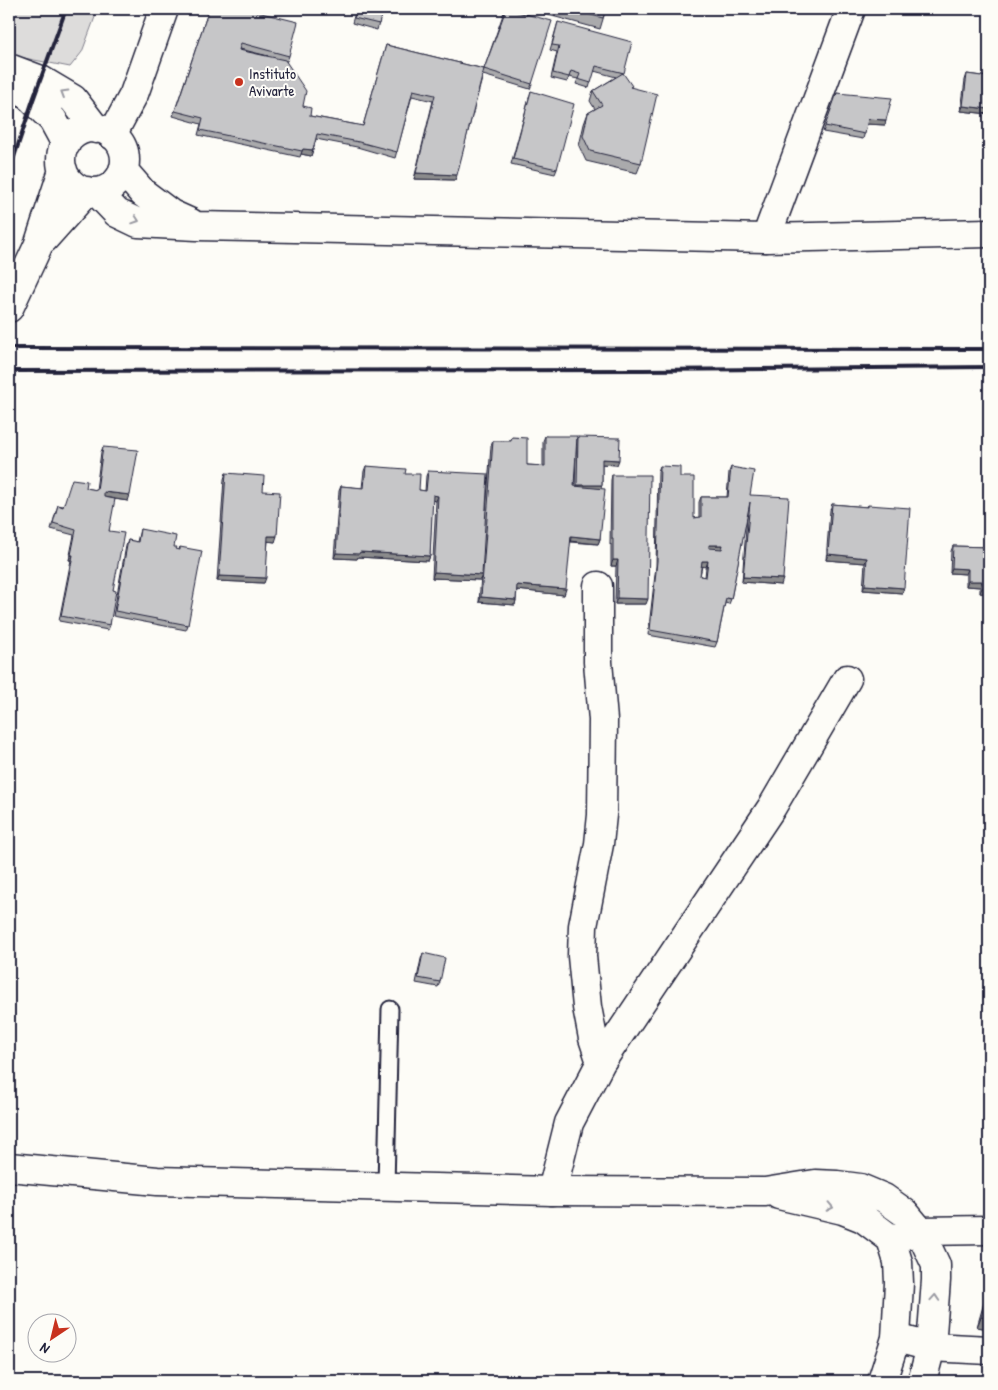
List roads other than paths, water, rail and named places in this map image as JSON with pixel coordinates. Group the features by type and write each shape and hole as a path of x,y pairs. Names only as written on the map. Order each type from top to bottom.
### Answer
{"street":[{"path":"104,132 134,94 164,9"},
{"path":"766,238 851,9"},
{"path":"9,68 41,80 74,99 104,132 119,142 124,151 123,170 117,181 108,188 92,192 35,252"},
{"path":"9,79 53,120 64,157 68,180 76,187 92,192 117,213 138,223 197,226 766,238 989,233"},
{"path":"9,308 35,252 64,157 73,135 84,130 104,132"},
{"path":"123,170 143,193 171,214 197,226"},
{"path":"598,586 598,662 603,720 602,815 599,844 583,926 582,956 587,1007 593,1038 601,1062"},
{"path":"552,1191 569,1123 601,1062 772,807 847,679"},
{"path":"9,1167 157,1181 386,1187 552,1191 765,1192 814,1184 860,1188 884,1198 905,1213 920,1231 936,1265 931,1347 922,1381"},
{"path":"765,1192 843,1210 863,1218 891,1239 898,1262 900,1283 896,1338 882,1381"},
{"path":"891,1239 920,1231 989,1230"},
{"path":"896,1338 931,1347 989,1350"}],"lane":[{"path":"386,1187 390,1009"}],"railway":[{"path":"9,172 66,9"},
{"path":"9,348 989,349"},
{"path":"9,371 644,370 989,367"}],"place":[{"name":"Instituto Avivarte","path":"239,82"}]}
